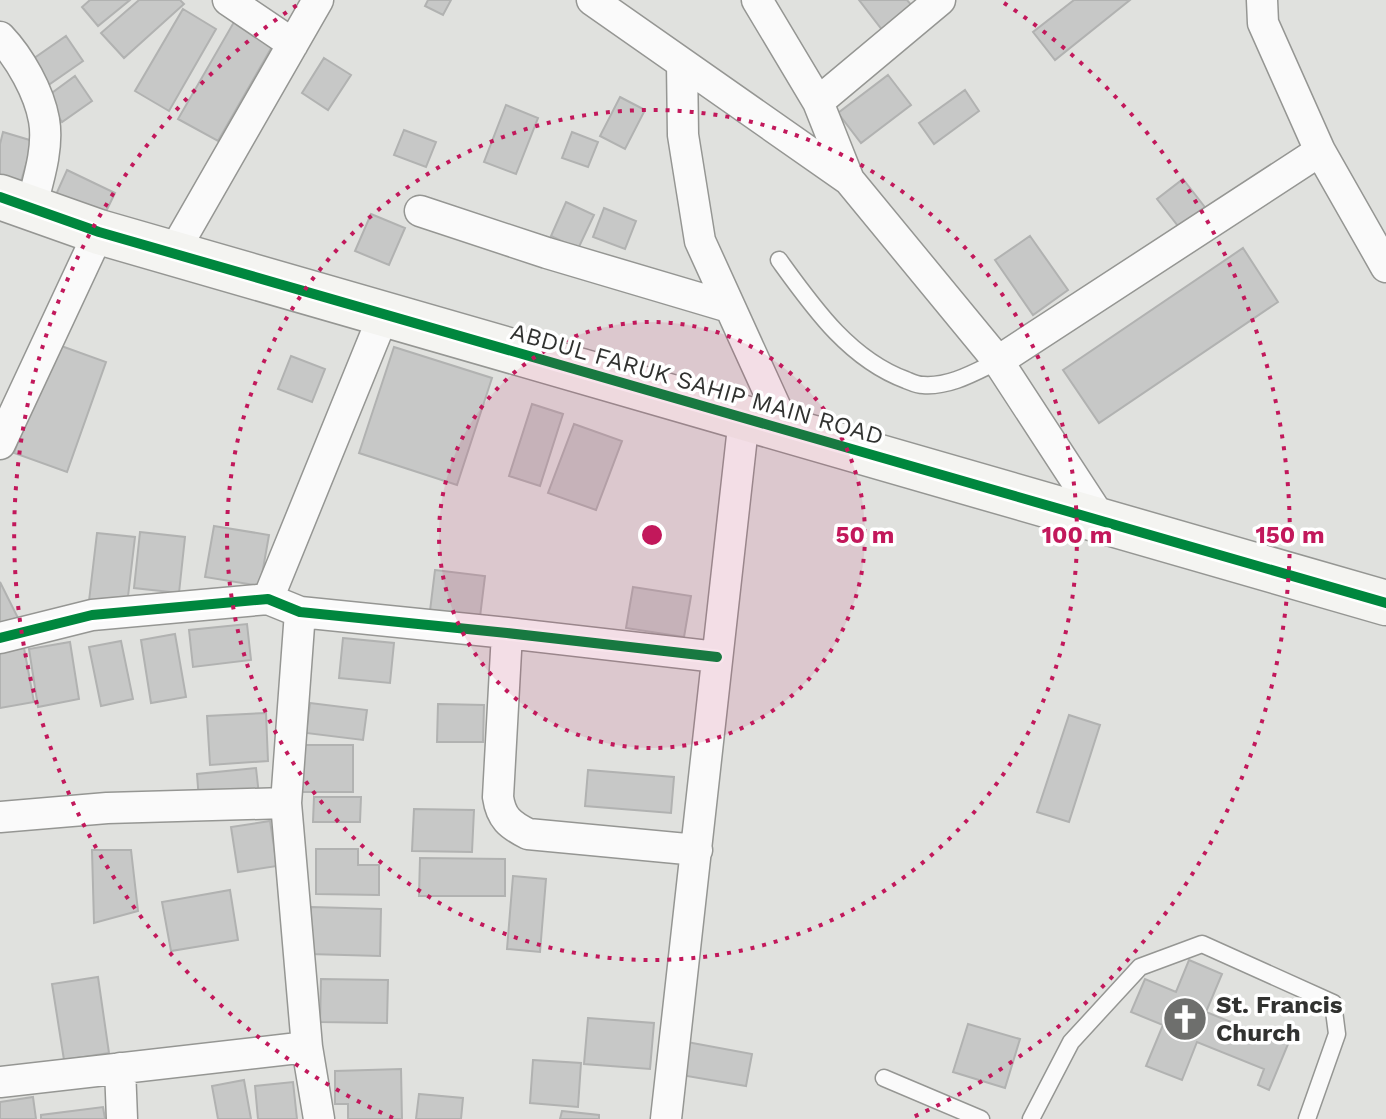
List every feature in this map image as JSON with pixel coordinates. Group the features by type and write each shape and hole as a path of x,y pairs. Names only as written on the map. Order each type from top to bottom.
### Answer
{"street":[{"path":"228,0 293,44"},
{"path":"173,253 318,0"},
{"path":"592,0 849,180 998,361 1103,522"},
{"path":"757,0 818,102 849,180"},
{"path":"818,102 940,0"},
{"path":"1262,0 1263,23 1320,151 1386,267"},
{"path":"0,37 31,85 45,122 42,162 16,202"},
{"path":"682,63 683,135 700,241 786,430"},
{"path":"998,361 1320,151"},
{"name":"ABDUL FARUK SAHIP MAIN ROAD","path":"16,202 99,232 1386,603"},
{"path":"420,211 547,253 729,307"},
{"path":"0,444 99,232"},
{"path":"268,599 384,314"},
{"path":"666,1119 744,418"},
{"path":"0,638 92,615 268,599 300,612 717,657"},
{"path":"300,612 286,803 307,1047 319,1119"},
{"path":"507,633 498,797 500,811 510,825 528,834 697,850"},
{"path":"0,817 107,808 286,803"},
{"path":"0,1082 307,1047"},
{"path":"120,1068 122,1119"}],"lane":[{"path":"779,260 847,344 884,372 922,386 959,380 998,361"},
{"path":"1031,1119 1071,1042 1140,967 1202,944 1333,1003 1337,1034 1307,1119"},
{"path":"884,1078 981,1119"}],"building":[{"path":"90,0 130,0 98,26 82,7"},
{"path":"139,0 180,0 184,4 124,58 101,33"},
{"path":"428,0 451,0 443,15 425,6"},
{"path":"859,0 907,0 913,7 883,31"},
{"path":"1074,0 1130,0 1055,60 1033,32"},
{"path":"183,9 216,29 169,111 135,91"},
{"path":"234,22 273,45 218,141 178,119"},
{"path":"66,36 83,61 47,86 30,61"},
{"path":"324,58 351,75 328,110 302,93"},
{"path":"888,75 911,105 861,143 838,113"},
{"path":"75,76 92,101 62,122 45,98"},
{"path":"965,90 979,111 934,144 919,123"},
{"path":"620,97 645,110 625,149 600,136"},
{"path":"506,105 538,118 516,174 484,162"},
{"path":"404,130 436,142 426,167 394,155"},
{"path":"3,132 33,141 19,188 0,182"},
{"path":"572,132 598,142 588,167 562,158"},
{"path":"67,170 115,193 101,222 54,199"},
{"path":"1183,179 1211,215 1185,235 1157,199"},
{"path":"566,202 594,215 578,249 551,236"},
{"path":"604,208 636,221 625,249 593,237"},
{"path":"371,214 405,228 389,265 355,251"},
{"path":"1030,236 1068,290 1033,315 995,260"},
{"path":"1243,248 1278,302 1099,423 1063,370"},
{"path":"53,343 106,362 67,472 14,453"},
{"path":"394,347 492,378 457,485 359,453"},
{"path":"291,356 325,369 312,402 278,389"},
{"path":"532,404 563,414 540,486 509,476"},
{"path":"574,424 622,441 596,510 548,493"},
{"path":"214,526 269,535 260,586 205,577"},
{"path":"140,532 185,537 179,593 134,588"},
{"path":"97,533 135,537 127,605 89,601"},
{"path":"435,570 485,576 480,617 430,611"},
{"path":"0,582 19,620 0,629"},
{"path":"633,587 691,596 684,637 626,628"},
{"path":"247,624 251,660 193,667 189,630"},
{"path":"175,634 186,697 151,703 141,640"},
{"path":"343,638 394,643 390,683 339,678"},
{"path":"121,641 133,699 101,706 89,647"},
{"path":"70,642 79,699 38,707 29,649"},
{"path":"24,648 34,702 0,708 0,652"},
{"path":"310,703 367,710 363,740 306,733"},
{"path":"438,704 484,705 483,742 437,742"},
{"path":"266,713 268,761 210,765 207,716"},
{"path":"1069,715 1100,725 1069,822 1037,812"},
{"path":"299,745 353,745 353,792 299,792"},
{"path":"256,768 259,795 199,801 197,774"},
{"path":"588,770 674,777 671,813 585,806"},
{"path":"314,797 361,797 360,822 313,822"},
{"path":"414,809 474,810 472,852 412,851"},
{"path":"270,821 277,866 238,872 231,827"},
{"path":"316,849 358,849 358,865 379,865 379,895 316,894"},
{"path":"92,850 131,850 138,911 94,923"},
{"path":"420,858 505,859 505,896 419,896"},
{"path":"513,876 546,879 540,952 507,949"},
{"path":"230,890 238,940 171,951 162,902"},
{"path":"311,907 381,909 380,956 309,954"},
{"name":"St. Francis Church","path":"1189,960 1222,974 1206,1012 1276,1040 1281,1028 1293,1032 1269,1090 1258,1085 1264,1069 1197,1042 1182,1080 1146,1066 1163,1025 1131,1012 1145,979 1176,992"},
{"path":"98,977 109,1053 64,1060 52,984"},
{"path":"321,979 388,980 387,1023 320,1022"},
{"path":"588,1018 654,1023 650,1069 584,1064"},
{"path":"968,1024 1020,1039 1005,1088 953,1072"},
{"path":"687,1042 752,1054 746,1086 681,1075"},
{"path":"533,1060 581,1063 578,1107 530,1103"},
{"path":"401,1069 402,1119 348,1119 348,1104 335,1104 335,1071"},
{"path":"244,1080 251,1119 218,1119 212,1086"},
{"path":"293,1082 297,1119 258,1119 255,1086"},
{"path":"419,1094 463,1098 461,1119 416,1119"},
{"path":"33,1097 36,1119 0,1119 0,1102"},
{"path":"103,1107 105,1119 41,1119 41,1115"},
{"path":"562,1111 599,1115 599,1119 560,1119"}],"cycle path":[{"path":"0,197 99,232 1386,603"},
{"path":"0,638 92,615 268,599 300,612 717,657"}],"place":[{"name":"St. Francis Church","path":"1185,1019"}]}
